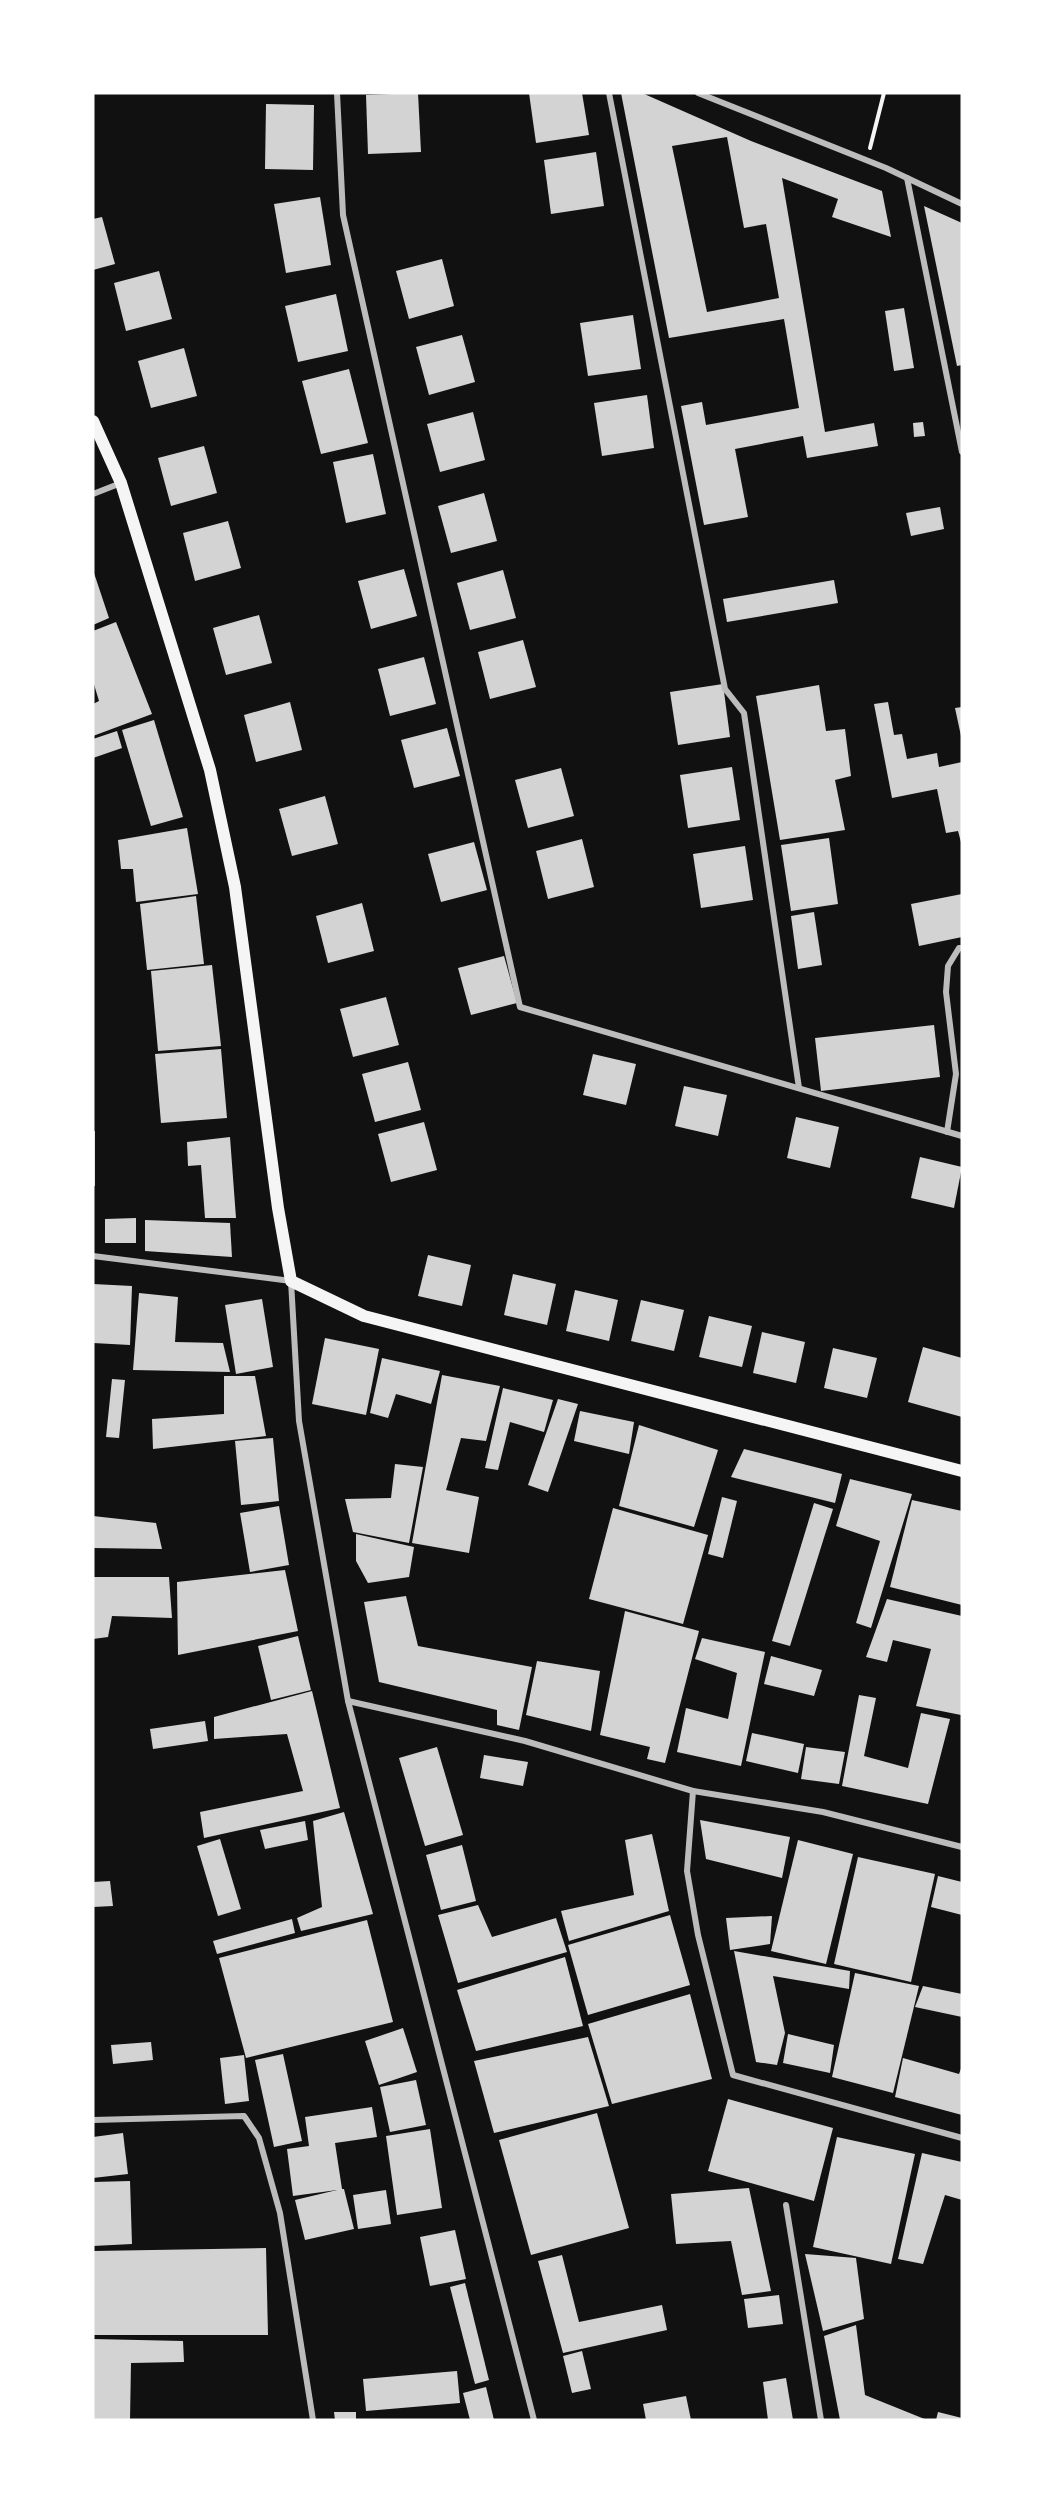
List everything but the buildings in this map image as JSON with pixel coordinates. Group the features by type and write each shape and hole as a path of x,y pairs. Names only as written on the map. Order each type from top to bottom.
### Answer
{"main road":[{"path":"93,421 121,483 213,782 235,886 278,1208 291,1281 364,1316 962,1471"}],"street":[{"path":"337,93 343,215 520,1007 962,1136"},
{"path":"609,93 725,690 744,713 799,1088"},
{"path":"698,93 867,160 962,204"},
{"path":"907,178 962,452"},
{"path":"93,494 121,483"},
{"path":"947,1132 956,1074 946,992 948,966 959,948 962,948"},
{"path":"93,1256 291,1281 299,1421 348,1701 534,2420"},
{"path":"348,1701 525,1741 693,1791 823,1812 962,1847"},
{"path":"693,1791 687,1871 698,1935 733,2075 962,2138"},
{"path":"93,2120 244,2116 253,2127 259,2138 280,2213 313,2420"},
{"path":"786,2205 821,2420"}],"path":[{"path":"867,160 884,93"}]}
